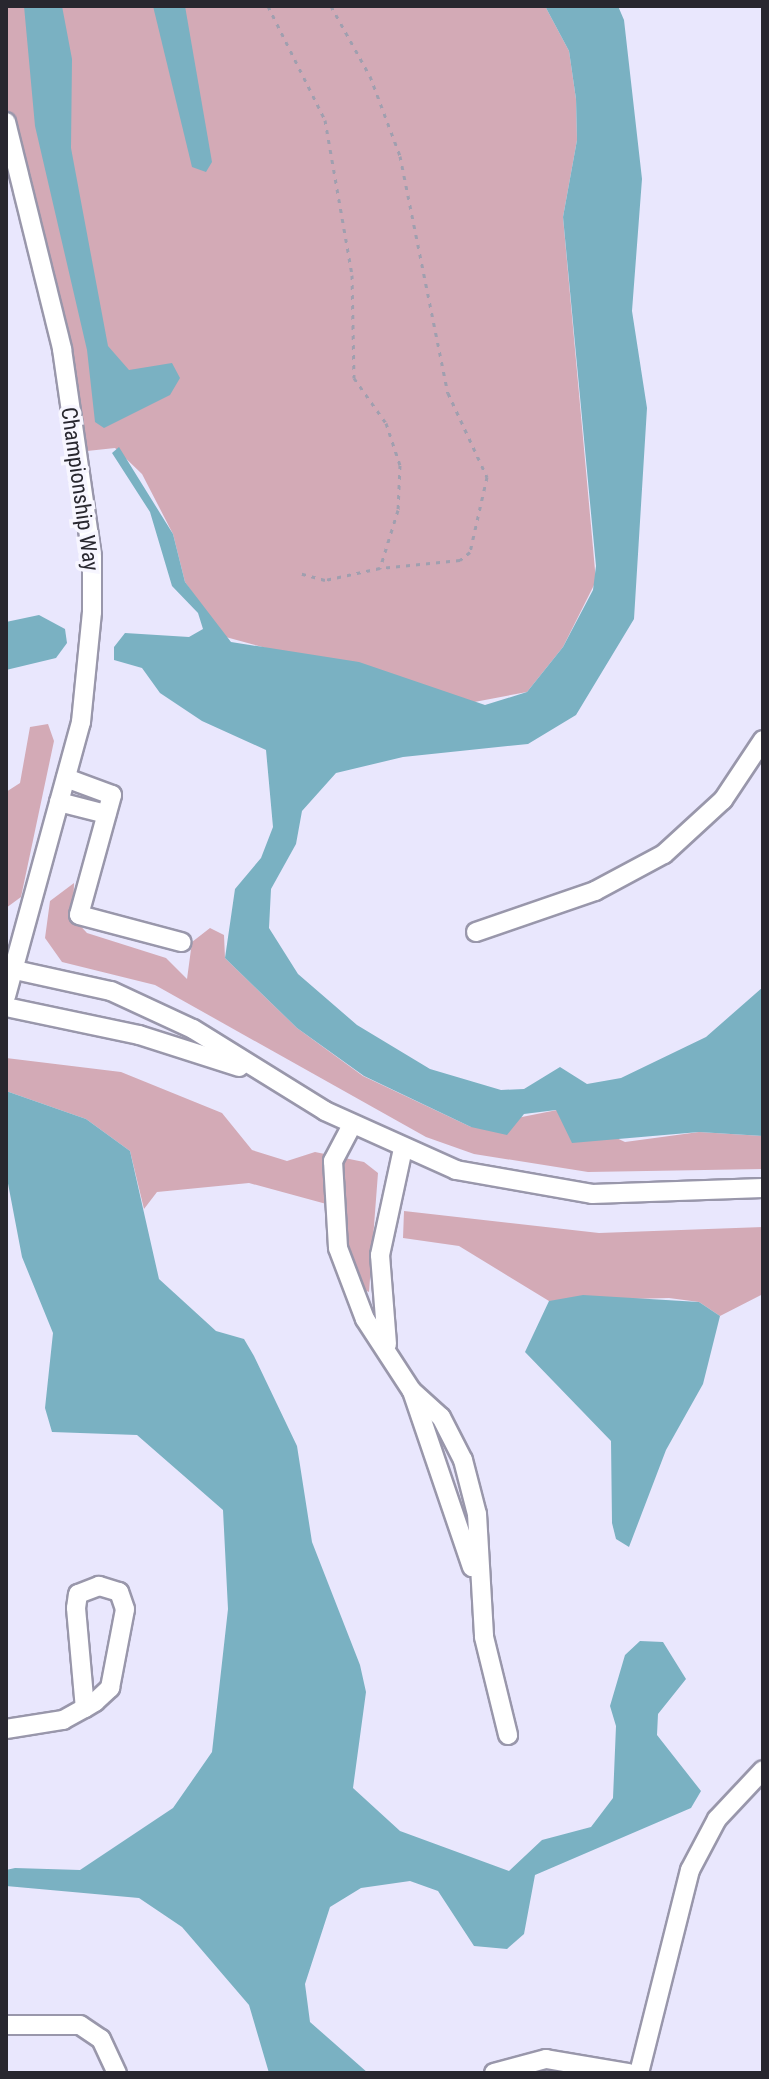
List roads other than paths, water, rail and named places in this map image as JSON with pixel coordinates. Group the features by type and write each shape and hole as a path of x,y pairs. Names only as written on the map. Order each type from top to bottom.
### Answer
{"street":[{"name":"Championship Way","path":"6,122 62,349 92,557 91,668 66,778 10,969 6,996"},
{"path":"476,932 595,891 664,854 723,800 763,740"},
{"path":"66,778 112,795 79,915 181,942"},
{"path":"59,802 106,814"},
{"path":"10,969 111,991 193,1029 352,1125 403,1149 539,1189 632,1194 763,1188"},
{"path":"6,1007 139,1035 269,1077"},
{"path":"352,1125 333,1161 333,1219 347,1282 387,1344 412,1391 475,1573 508,1735"},
{"path":"387,1344 380,1255 403,1149"},
{"path":"412,1391 441,1417 463,1460 477,1514 475,1573"},
{"path":"6,1729 63,1720 85,1708 110,1688 118,1665 125,1609 110,1588 78,1594 85,1708"},
{"path":"639,2073 645,2025 690,1870 717,1819 763,1770"},
{"path":"6,2025 80,2025 101,2039 117,2073"},
{"path":"494,2073 546,2059 629,2073"}],"water":[{"path":"24,6 62,6 72,59 71,148 108,346 129,370 172,363 180,378 170,395 104,428 95,422 87,350 35,126"},
{"path":"153,6 185,6 212,162 206,172 192,167"},
{"path":"545,6 618,6 624,20 642,179 632,311 647,408 634,619 576,715 528,744 403,757 336,773 302,811 296,844 271,889 269,928 298,974 357,1025 430,1069 501,1090 524,1089 560,1067 587,1084 621,1078 706,1037 763,987 763,1136 699,1132 572,1143 556,1110 524,1114 507,1135 471,1127 364,1076 297,1028 225,958 235,889 261,858 273,827 266,750 202,721 160,693 142,668 114,660 114,647 125,633 189,637 203,629 198,613 172,586 150,512 112,453 119,447 173,534 185,582 231,642 359,662 485,705 527,692 563,647 593,590 596,566 563,217 577,140 576,99 569,51"},
{"path":"39,615 65,629 67,643 56,658 6,670 6,622"},
{"path":"6,1091 86,1119 130,1151 159,1279 216,1331 244,1339 254,1356 297,1446 312,1542 360,1665 366,1692 353,1788 400,1831 509,1871 542,1840 591,1827 613,1798 616,1726 610,1706 625,1655 640,1641 663,1642 686,1679 658,1714 657,1735 701,1791 691,1808 535,1875 524,1934 507,1949 474,1946 438,1891 410,1881 361,1888 330,1907 305,1984 310,2022 368,2073 269,2073 249,2005 182,1927 139,1898 6,1886 6,1870 15,1868 80,1870 173,1808 212,1752 228,1609 223,1510 137,1435 52,1432 45,1408 53,1333 22,1257 6,1173"},
{"path":"583,1295 699,1302 720,1316 703,1384 666,1450 629,1547 616,1539 612,1523 611,1441 525,1352 549,1301"}]}
